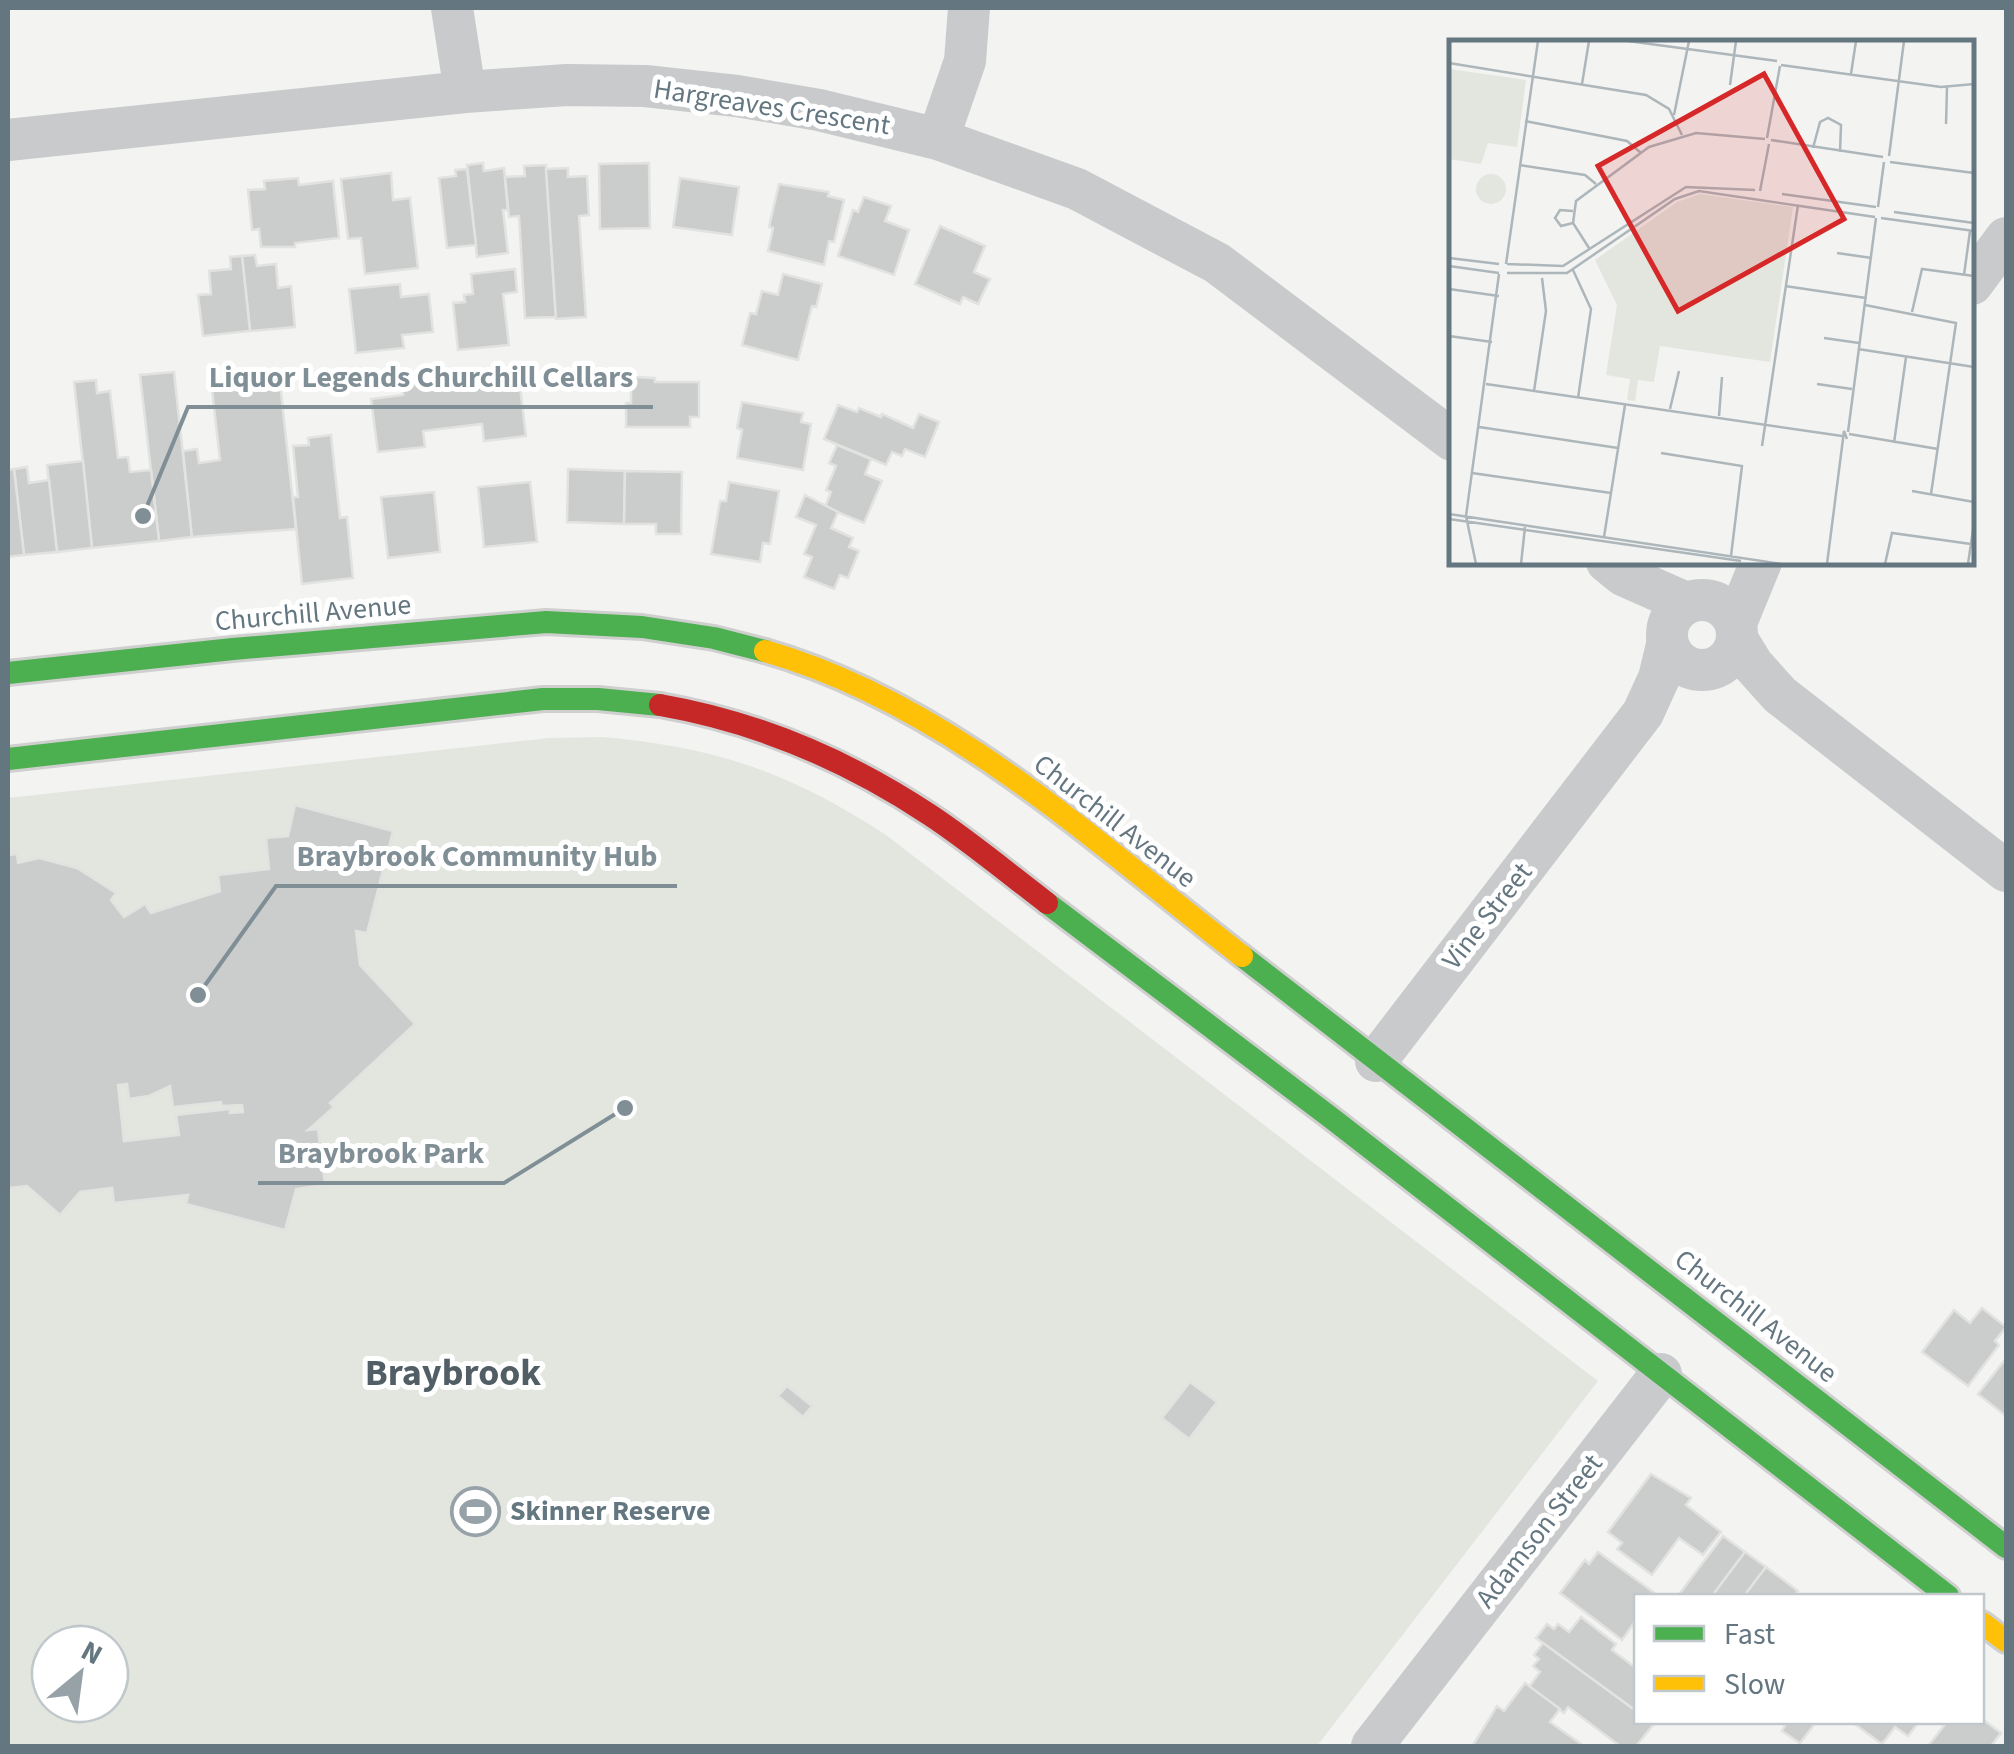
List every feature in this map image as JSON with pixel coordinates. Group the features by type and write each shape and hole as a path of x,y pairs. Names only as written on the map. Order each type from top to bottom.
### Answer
{"main road":[{"name":"Churchill Avenue","path":"8,673 288,644 571,622 626,626 711,640 784,658 850,681 916,714 989,760 1370,1068 1700,1322 2006,1547"},
{"path":"288,644 288,674"},
{"path":"8,758 596,697 674,706 736,721 809,746 873,778 932,816 1336,1110 1667,1366 1946,1594"},
{"path":"249,732 268,710"},
{"path":"1984,1624 2006,1641"}],"street":[{"path":"452,8 465,92"},
{"path":"938,139 965,61 969,8"},
{"name":"Hargreaves Crescent","path":"8,140 566,85 645,86 819,110 938,139 1077,189 1216,263 1449,438"},
{"path":"1974,281 2006,238"},
{"path":"1702,635 1751,565"},
{"name":"Vine Street","path":"1370,1068 1643,713 1659,678 1702,635 1759,565"},
{"path":"1615,569 2006,871"},
{"name":"Adamson Street","path":"1372,1746 1667,1366"}],"shaded area":[{"path":"603,737 644,742 751,766 818,795 886,835 1598,1381 1317,1746 8,1746 8,798 549,738"}],"building":[{"path":"483,163 484,171 504,168 508,253 477,257 467,165"},
{"path":"649,163 650,228 600,229 599,164"},
{"path":"546,165 556,317 525,318 519,216 509,217 505,177 525,176 524,166"},
{"path":"568,168 568,177 587,176 589,215 579,216 586,317 556,319 546,169"},
{"path":"467,169 476,245 447,248 439,178 456,176 455,170"},
{"path":"391,173 393,200 410,198 418,268 365,274 361,238 348,239 341,179"},
{"path":"298,178 299,185 333,181 339,238 295,243 295,247 261,247 259,229 252,230 248,190 265,189 264,181"},
{"path":"680,178 739,187 732,235 673,227"},
{"path":"779,184 829,192 828,196 844,200 824,265 768,251"},
{"path":"864,197 891,206 885,221 909,230 894,275 838,256 853,210 858,212"},
{"path":"940,226 985,246 974,272 990,279 978,304 963,297 960,304 915,284"},
{"path":"255,255 257,266 276,264 278,288 291,286 295,327 250,331 242,256"},
{"path":"242,256 250,331 203,336 198,295 211,294 209,271 231,269 230,257"},
{"path":"515,269 517,292 503,294 509,345 458,350 453,303 465,302 464,295 473,294 471,274"},
{"path":"783,274 822,284 798,360 742,345 750,313 756,314 762,291 778,295"},
{"path":"400,284 401,297 429,294 433,332 402,335 404,348 356,353 349,289"},
{"path":"518,370 526,436 484,441 482,424 423,431 425,447 378,452 371,399 403,395 402,382"},
{"path":"174,372 192,537 159,541 140,375"},
{"path":"631,377 655,378 655,382 699,382 699,417 690,417 690,427 626,427"},
{"path":"96,380 97,393 110,391 118,458 128,457 130,472 151,470 159,541 92,548 74,382"},
{"path":"280,383 296,529 192,537 183,451 197,449 199,463 220,460 212,390"},
{"path":"742,402 803,413 801,422 811,424 803,470 737,458"},
{"path":"838,405 881,417 882,414 913,428 919,414 939,422 925,457 905,449 902,456 892,452 886,465 824,439"},
{"path":"331,435 340,518 347,517 353,578 302,584 293,497 298,497 293,446 309,445 308,438"},
{"path":"837,445 871,459 865,474 882,481 864,523 825,507 831,492 826,490 836,466 829,463"},
{"path":"83,461 92,548 57,552 47,465"},
{"path":"27,467 29,483 49,480 57,552 24,555 14,469"},
{"path":"14,469 24,555 8,557 8,470"},
{"path":"568,469 625,471 624,524 567,522"},
{"path":"625,471 682,472 681,534 656,534 656,524 624,524"},
{"path":"530,482 537,542 484,547 478,487"},
{"path":"729,482 779,491 770,544 763,543 760,562 711,554 720,501 726,501"},
{"path":"434,492 440,552 388,558 381,497"},
{"path":"805,495 838,512 831,528 853,538 849,547 859,551 848,578 840,575 834,589 804,577 812,557 804,554 816,525 796,517"},
{"path":"295,805 393,831 367,933 356,931 360,965 415,1024 330,1103 334,1107 308,1130 318,1129 325,1185 296,1189 285,1230 186,1204 188,1195 114,1203 112,1188 80,1192 60,1215 27,1186 8,1188 8,855 17,854 18,863 39,858 77,868 116,893 111,900 124,917 145,904 151,913 220,891 218,875 269,869 266,838 288,836","holes":["127,1084 129,1099 149,1096 170,1086 173,1107 221,1102 222,1106 242,1105 243,1112 230,1113 230,1109 176,1115 179,1135 124,1141 118,1085"]},
{"path":"1982,1308 2006,1327 1995,1341 1999,1345 1968,1386 1922,1352 1954,1310 1970,1323"},
{"path":"2006,1363 2006,1416 1978,1394"},
{"path":"1190,1382 1217,1402 1189,1439 1162,1418"},
{"path":"787,1386 812,1406 803,1417 778,1396"},
{"path":"1651,1474 1691,1498 1686,1505 1721,1532 1703,1555 1679,1538 1652,1575 1617,1549 1622,1543 1608,1532"},
{"path":"1723,1536 1745,1552 1714,1594 1680,1593"},
{"path":"1598,1552 1656,1594 1634,1594 1634,1623 1622,1640 1560,1593 1585,1560 1589,1564"},
{"path":"1745,1552 1766,1567 1746,1594 1714,1594"},
{"path":"1766,1567 1798,1591 1796,1594 1746,1594"},
{"path":"1581,1617 1616,1644 1612,1650 1634,1666 1634,1710 1536,1638 1547,1624 1554,1629 1558,1624 1569,1632"},
{"path":"1543,1643 1634,1710 1634,1724 1654,1724 1636,1746 1620,1746 1568,1707 1564,1713 1529,1687 1540,1672 1533,1666 1539,1659 1534,1655"},
{"path":"1525,1683 1560,1709 1550,1722 1584,1746 1473,1745 1497,1706 1504,1711"},
{"path":"1984,1720 2001,1733 1991,1746 1928,1746 1945,1724 1984,1724"},
{"path":"1786,1724 1814,1724 1800,1743 1782,1731"},
{"path":"1855,1724 1917,1724 1908,1736 1895,1727 1882,1744"}],"traffic: fast":[{"path":"8,673 546,622 642,627 765,651"},
{"path":"8,759 543,699 660,705"},
{"path":"1047,903 1945,1594"},
{"path":"1242,956 2006,1547"}],"traffic: slow":[{"path":"765,651 832,674 957,740 1074,823 1242,956"},
{"path":"1984,1624 2006,1641"}],"traffic: jam":[{"path":"660,705 767,733 867,777 945,825 1047,903"}],"place":[{"name":"Liquor Legends Churchill Cellars","path":"143,516"},
{"name":"Braybrook Community Hub","path":"198,995"},
{"name":"Braybrook Park","path":"625,1108"},
{"name":"Skinner Reserve","path":"475,1511"}],"district":[{"name":"Braybrook","path":"453,1373"}]}
